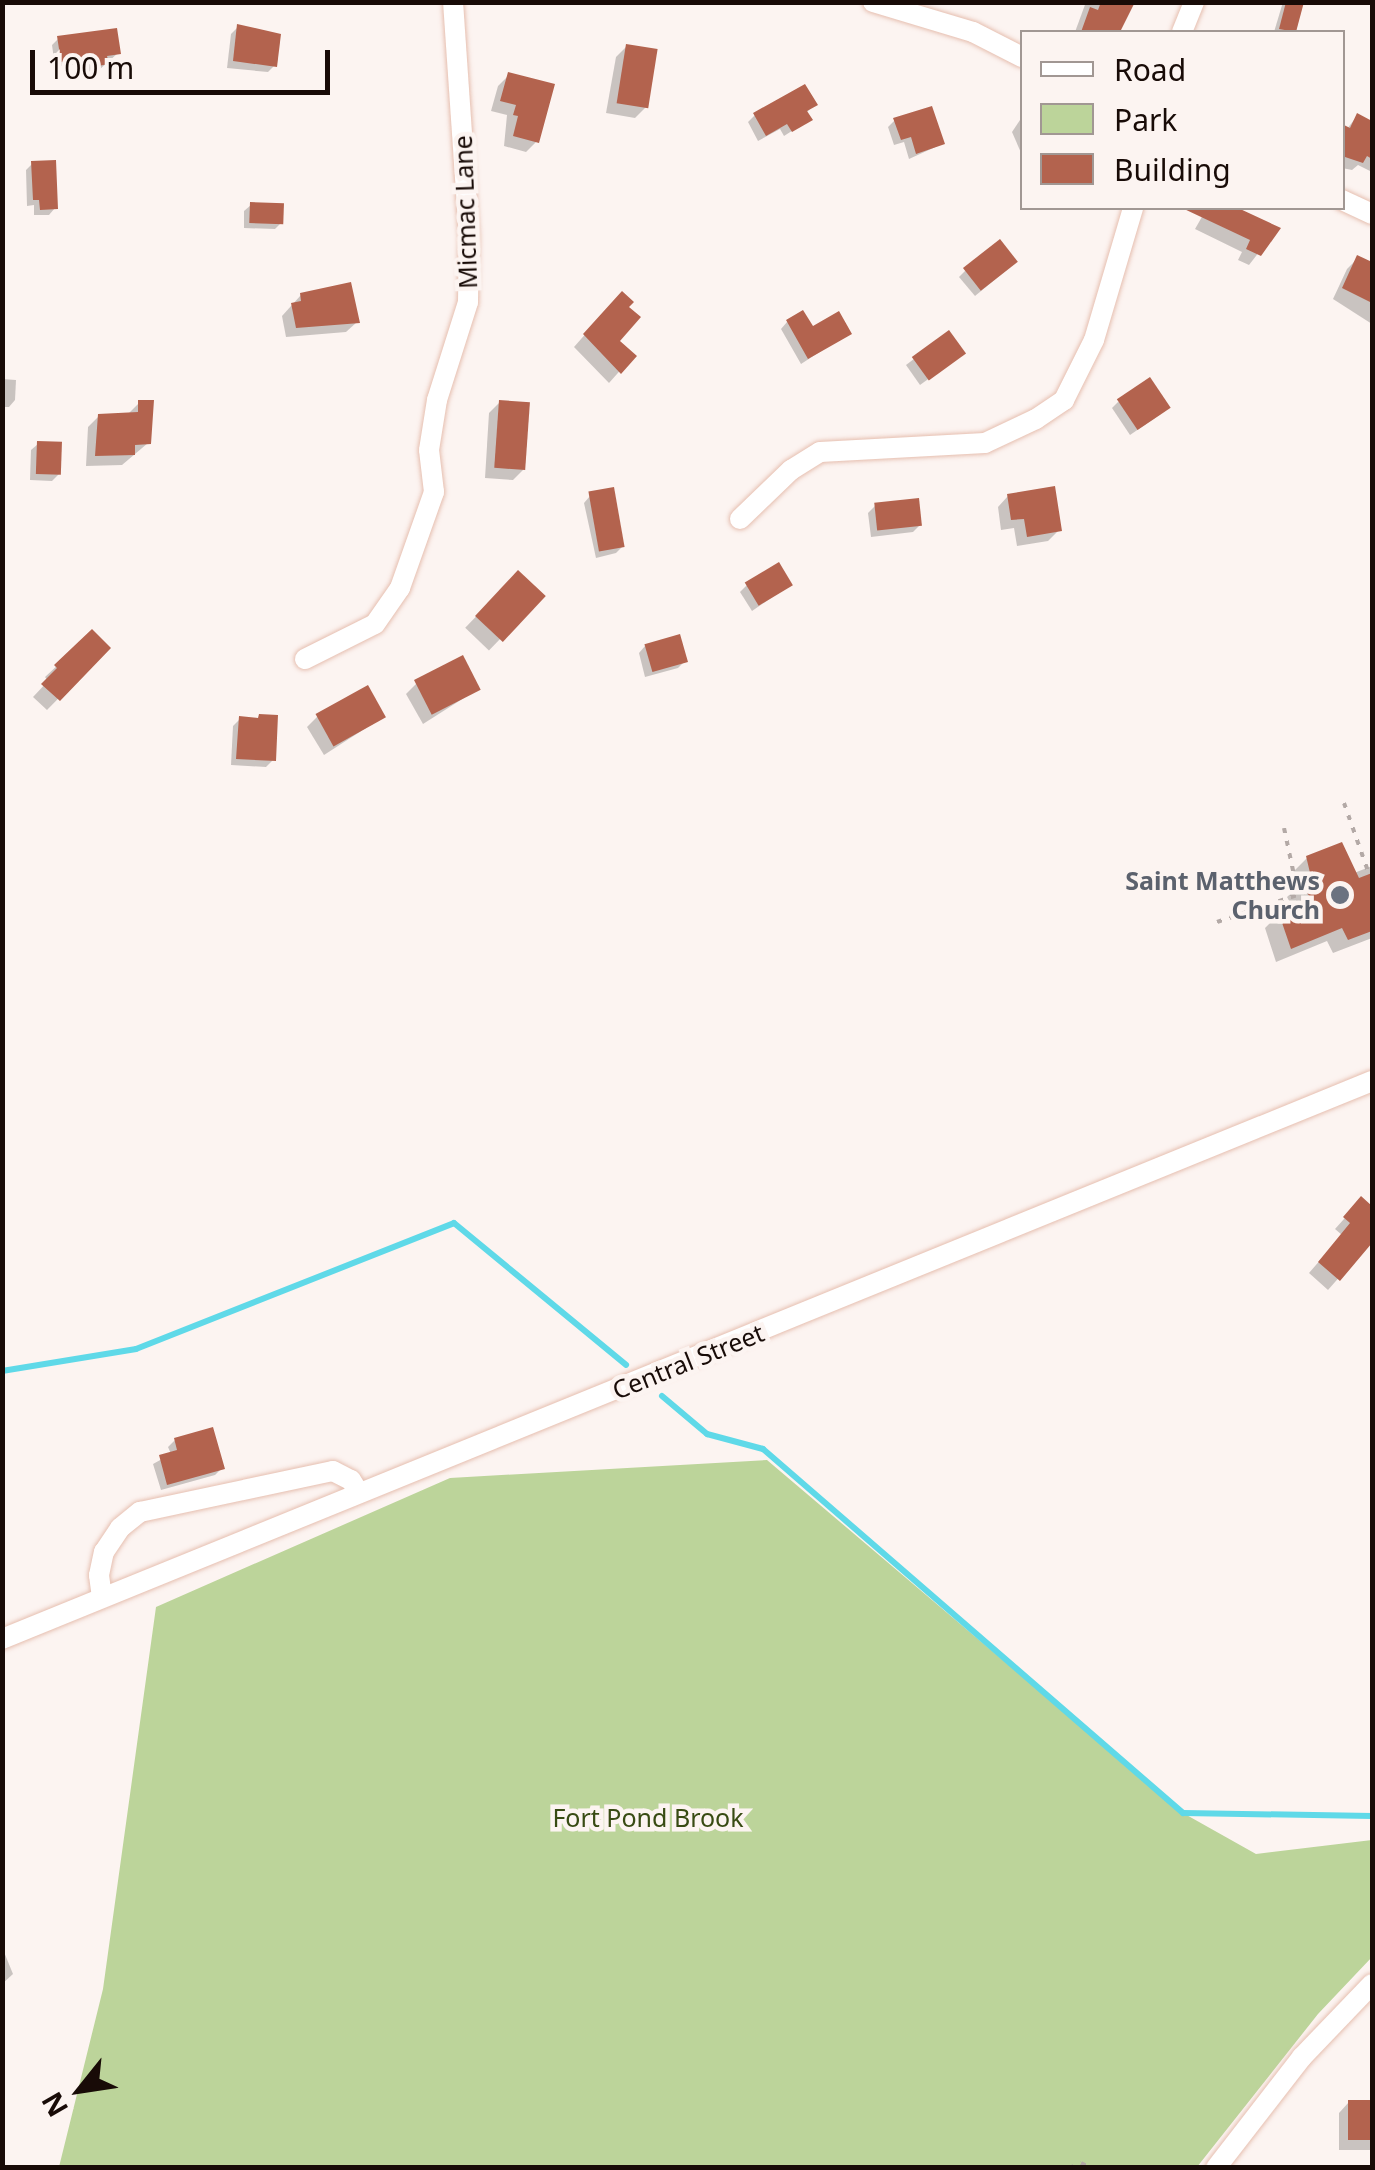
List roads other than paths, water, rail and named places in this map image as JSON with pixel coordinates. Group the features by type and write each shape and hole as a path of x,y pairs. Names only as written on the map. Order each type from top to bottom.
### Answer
{"street":[{"name":"Micmac Lane","path":"305,659 375,624 400,588 434,492 430,450 438,400 468,302 469,236 454,2"},
{"path":"873,2 973,32 1020,55"},
{"path":"1183,30 1194,2"},
{"path":"1345,201 1372,214"},
{"path":"740,519 791,470 820,452 985,442 1036,419 1064,400 1094,340 1132,210"},
{"name":"Central Street","path":"2,1639 1372,1081"},
{"path":"102,1598 104,1552 120,1528 140,1512 333,1471 350,1480 358,1494"},
{"path":"1216,2168 1302,2056 1371,1989"}],"waterway":[{"name":"Fort Pond Brook","path":"2,1371 136,1349 454,1223 626,1365"},
{"name":"Fort Pond Brook","path":"662,1396 707,1434 763,1449 1183,1813 1372,1816"}],"place":[{"name":"Saint Matthews Church","path":"1340,895"}]}
